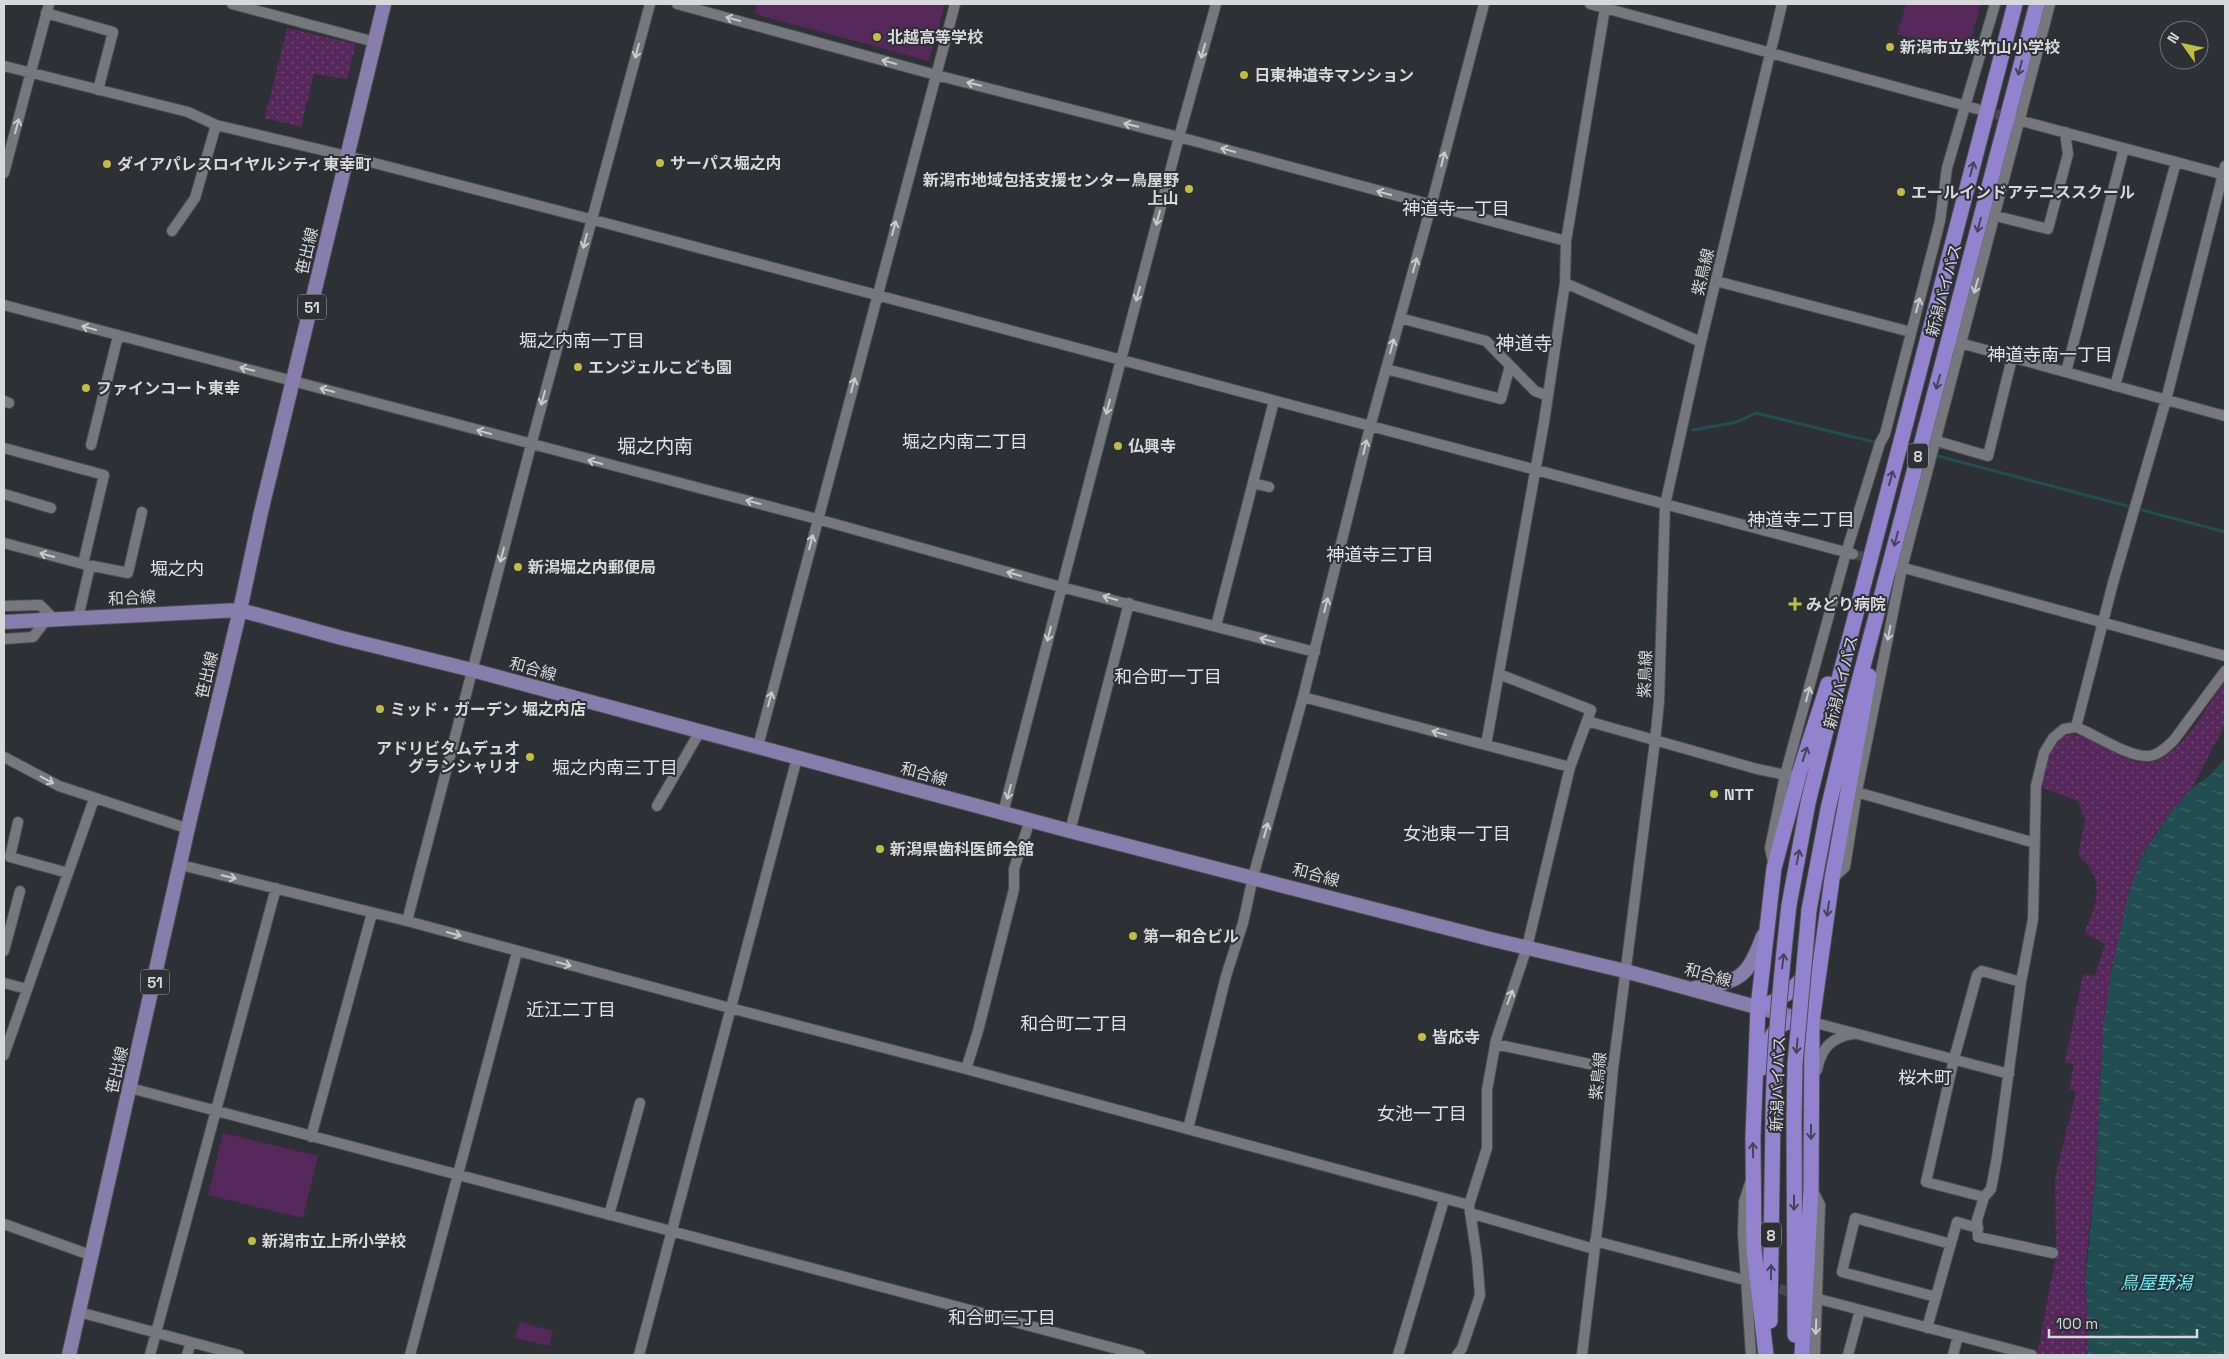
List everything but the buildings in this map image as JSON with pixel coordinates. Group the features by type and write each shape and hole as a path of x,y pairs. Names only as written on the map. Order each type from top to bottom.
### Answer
{"highway":[{"name":"新潟バイパス","path":"1768,1355 1775,1051 1789,905 1808,803 2015,4"},
{"name":"新潟バイパス","path":"1795,1355 1794,1119 1797,1035 1809,910 1828,809 2037,4"},
{"path":"1768,1355 1754,1250 1753,1175 1758,1007 1774,868 1800,771 1885,502"},
{"path":"1802,1355 1811,1189 1812,1022 1832,879 1865,704 1880,603"},
{"path":"1758,1007 1774,1003 1793,988 1808,971 1824,939"},
{"path":"1754,1110 1762,1068 1775,1031 1780,1025 1789,1021 1812,1022"}],"main road":[{"name":"笹出線","path":"69,1355 261,512 384,4"},
{"name":"和合線","path":"4,622 240,610 342,638 472,670 699,733 758,746 1003,814 1625,971 1812,1022"},
{"path":"1690,988 1734,981 1740,977 1755,955 1763,937 1770,908"}],"street":[{"path":"232,4 252,6 375,42"},
{"path":"407,921 590,219 650,4"},
{"path":"677,4 936,75 1179,137 1566,242"},
{"path":"758,746 955,4"},
{"path":"1003,814 1179,137 1216,4"},
{"path":"1188,1128 1226,976 1245,915 1253,877 1315,652 1370,427 1484,4"},
{"path":"1590,4 1976,109"},
{"name":"紫鳥線","path":"1582,1355 1613,1069 1659,702 1665,505 1782,4"},
{"path":"1774,868 1770,848 1880,443 1885,434 1940,221 1947,168 1995,4"},
{"path":"1832,879 1844,867 1855,791 1899,567 1937,441 1960,343 1996,216 2016,120 2050,4"},
{"path":"4,173 47,8 113,32 98,90"},
{"path":"1486,745 1536,471 1565,283 1566,242 1605,8"},
{"path":"4,66 188,112 216,125 347,156 590,219 1850,554"},
{"path":"2016,120 2176,162 2225,172 2166,400 2112,583 2104,623 2076,727"},
{"path":"172,231 195,198 216,125"},
{"path":"1996,216 2048,229 2068,154 2065,132"},
{"path":"2066,372 2124,148"},
{"path":"2115,386 2176,162"},
{"path":"1716,282 1911,332"},
{"path":"1565,283 1702,342"},
{"path":"4,305 817,519 1061,587 1315,652"},
{"path":"1400,318 1486,341 1535,391 1548,396"},
{"path":"91,445 118,336"},
{"path":"1960,343 2225,416"},
{"path":"1937,441 1988,456 2012,358"},
{"path":"1386,369 1502,399 1510,366"},
{"path":"1216,626 1274,401"},
{"path":"4,448 104,475 86,565 78,618"},
{"path":"1253,483 1269,487"},
{"path":"4,494 51,508"},
{"path":"4,543 86,565 128,573 142,512"},
{"path":"1899,567 2225,656"},
{"path":"1070,831 1129,603"},
{"path":"4,606 40,605 50,619 33,637 4,639"},
{"path":"2053,1253 1978,1237 1977,1220 1984,1197 1991,1189 2010,1074 2021,982 2033,919 2036,786 2044,753 2057,733 2076,727 2133,754 2149,756 2165,749 2174,740 2225,671"},
{"path":"1461,1354 1480,1295 1477,1258 1469,1209 1487,1148 1487,1090 1495,1044 1502,1017 1527,947 1570,767 1591,710 1499,674"},
{"path":"1303,697 1570,767"},
{"path":"1587,721 1789,776"},
{"path":"657,806 699,733"},
{"path":"4,757 59,786 189,829"},
{"path":"639,1355 797,758"},
{"path":"1855,791 2034,843"},
{"path":"4,1055 94,799"},
{"path":"966,1069 978,1031 1014,889 1014,869 1030,820"},
{"path":"18,822 10,857 68,873"},
{"path":"181,865 407,921 517,952 1188,1128 1444,1200 1595,1245 1750,1281"},
{"path":"150,1355 214,1111 276,888"},
{"path":"4,952 20,891"},
{"path":"312,1137 372,912"},
{"path":"410,1355 517,952"},
{"path":"1984,1197 1926,1182 1954,1059 1977,975 1982,971 2021,982"},
{"path":"4,983 27,989"},
{"path":"1812,1022 2010,1074"},
{"path":"1812,1083 1816,1078 1820,1056 1826,1047 1843,1036 1859,1034"},
{"path":"1495,1044 1613,1069"},
{"path":"130,1088 1133,1354"},
{"path":"608,1215 640,1103"},
{"path":"1751,1355 1750,1281 1743,1234 1744,1202 1753,1175"},
{"path":"1811,1189 1820,1205 1815,1355"},
{"path":"1398,1355 1444,1200"},
{"path":"1936,1298 1842,1272 1856,1218 1951,1244"},
{"path":"1927,1328 1957,1222 1978,1228"},
{"path":"4,1224 92,1256"},
{"path":"1816,1299 1958,1336 1999,1351 2032,1355"},
{"path":"1848,1355 1860,1310"},
{"path":"79,1312 239,1355"},
{"path":"1953,1355 1958,1336"},
{"path":"187,1355 191,1342"}],"shaded area":[{"name":"北越高等学校","path":"757,4 945,4 929,61 755,14"},
{"path":"1906,4 1981,4 1967,53 1897,34"},
{"path":"287,28 356,44 347,79 314,74 301,127 265,118"},
{"path":"2225,680 2225,725 2192,788 2169,815 2142,855 2112,969 2103,1029 2096,1174 2085,1282 2089,1328 2088,1355 2037,1355 2056,1255 2055,1178 2076,1092 2069,1089 2074,1064 2065,1062 2083,974 2095,976 2105,944 2084,933 2093,911 2097,892 2093,874 2078,855 2085,820 2078,801 2040,787 2046,762 2057,741 2067,735 2079,735 2130,759 2143,763 2156,761 2177,747 2186,737"},
{"path":"223,1133 318,1156 303,1218 208,1195"},
{"path":"520,1322 553,1331 549,1346 515,1338"}],"water":[{"name":"鳥屋野潟","path":"2225,759 2225,1355 2088,1355 2089,1328 2085,1282 2096,1174 2103,1029 2112,969 2127,900 2142,855 2171,812 2192,788 2209,776"}],"waterway":[{"path":"1693,430 1737,422 1756,413 1874,442"},
{"path":"1938,456 2225,532"}],"tunnel":[{"path":"1981,110 2013,119"},
{"path":"1853,554 1895,565"},
{"path":"1765,1285 1799,1294"}],"place":[{"name":"北越高等学校","path":"877,37"},
{"name":"新潟市立紫竹山小学校","path":"1890,47"},
{"name":"日東神道寺マンション","path":"1244,75"},
{"name":"サーパス堀之内","path":"660,163"},
{"name":"ダイアパレスロイヤルシティ東幸町","path":"107,164"},
{"name":"新潟市地域包括支援センター鳥屋野 上山","path":"1189,189"},
{"name":"エールインドアテニススクール","path":"1901,192"},
{"name":"エンジェルこども園","path":"578,367"},
{"name":"ファインコート東幸","path":"86,388"},
{"name":"仏興寺","path":"1118,446"},
{"name":"新潟堀之内郵便局","path":"518,567"},
{"name":"みどり病院","path":"1795,604"},
{"name":"ミッド・ガーデン 堀之内店","path":"380,709"},
{"name":"アドリビタムデュオ グランシャリオ","path":"530,757"},
{"name":"NTT","path":"1714,794"},
{"name":"新潟県歯科医師会館","path":"880,849"},
{"name":"第一和合ビル","path":"1133,936"},
{"name":"皆応寺","path":"1422,1037"},
{"name":"新潟市立上所小学校","path":"252,1241"}],"district":[{"name":"神道寺一丁目","path":"1456,208"},
{"name":"堀之内南一丁目","path":"582,340"},
{"name":"神道寺","path":"1524,343"},
{"name":"神道寺南一丁目","path":"2050,354"},
{"name":"堀之内南二丁目","path":"965,441"},
{"name":"堀之内南","path":"655,446"},
{"name":"神道寺二丁目","path":"1801,519"},
{"name":"神道寺三丁目","path":"1380,554"},
{"name":"堀之内","path":"177,568"},
{"name":"和合町一丁目","path":"1168,676"},
{"name":"堀之内南三丁目","path":"615,767"},
{"name":"女池東一丁目","path":"1457,833"},
{"name":"近江二丁目","path":"571,1009"},
{"name":"和合町二丁目","path":"1074,1023"},
{"name":"桜木町","path":"1925,1077"},
{"name":"女池一丁目","path":"1422,1113"},
{"name":"和合町三丁目","path":"1002,1317"}]}
